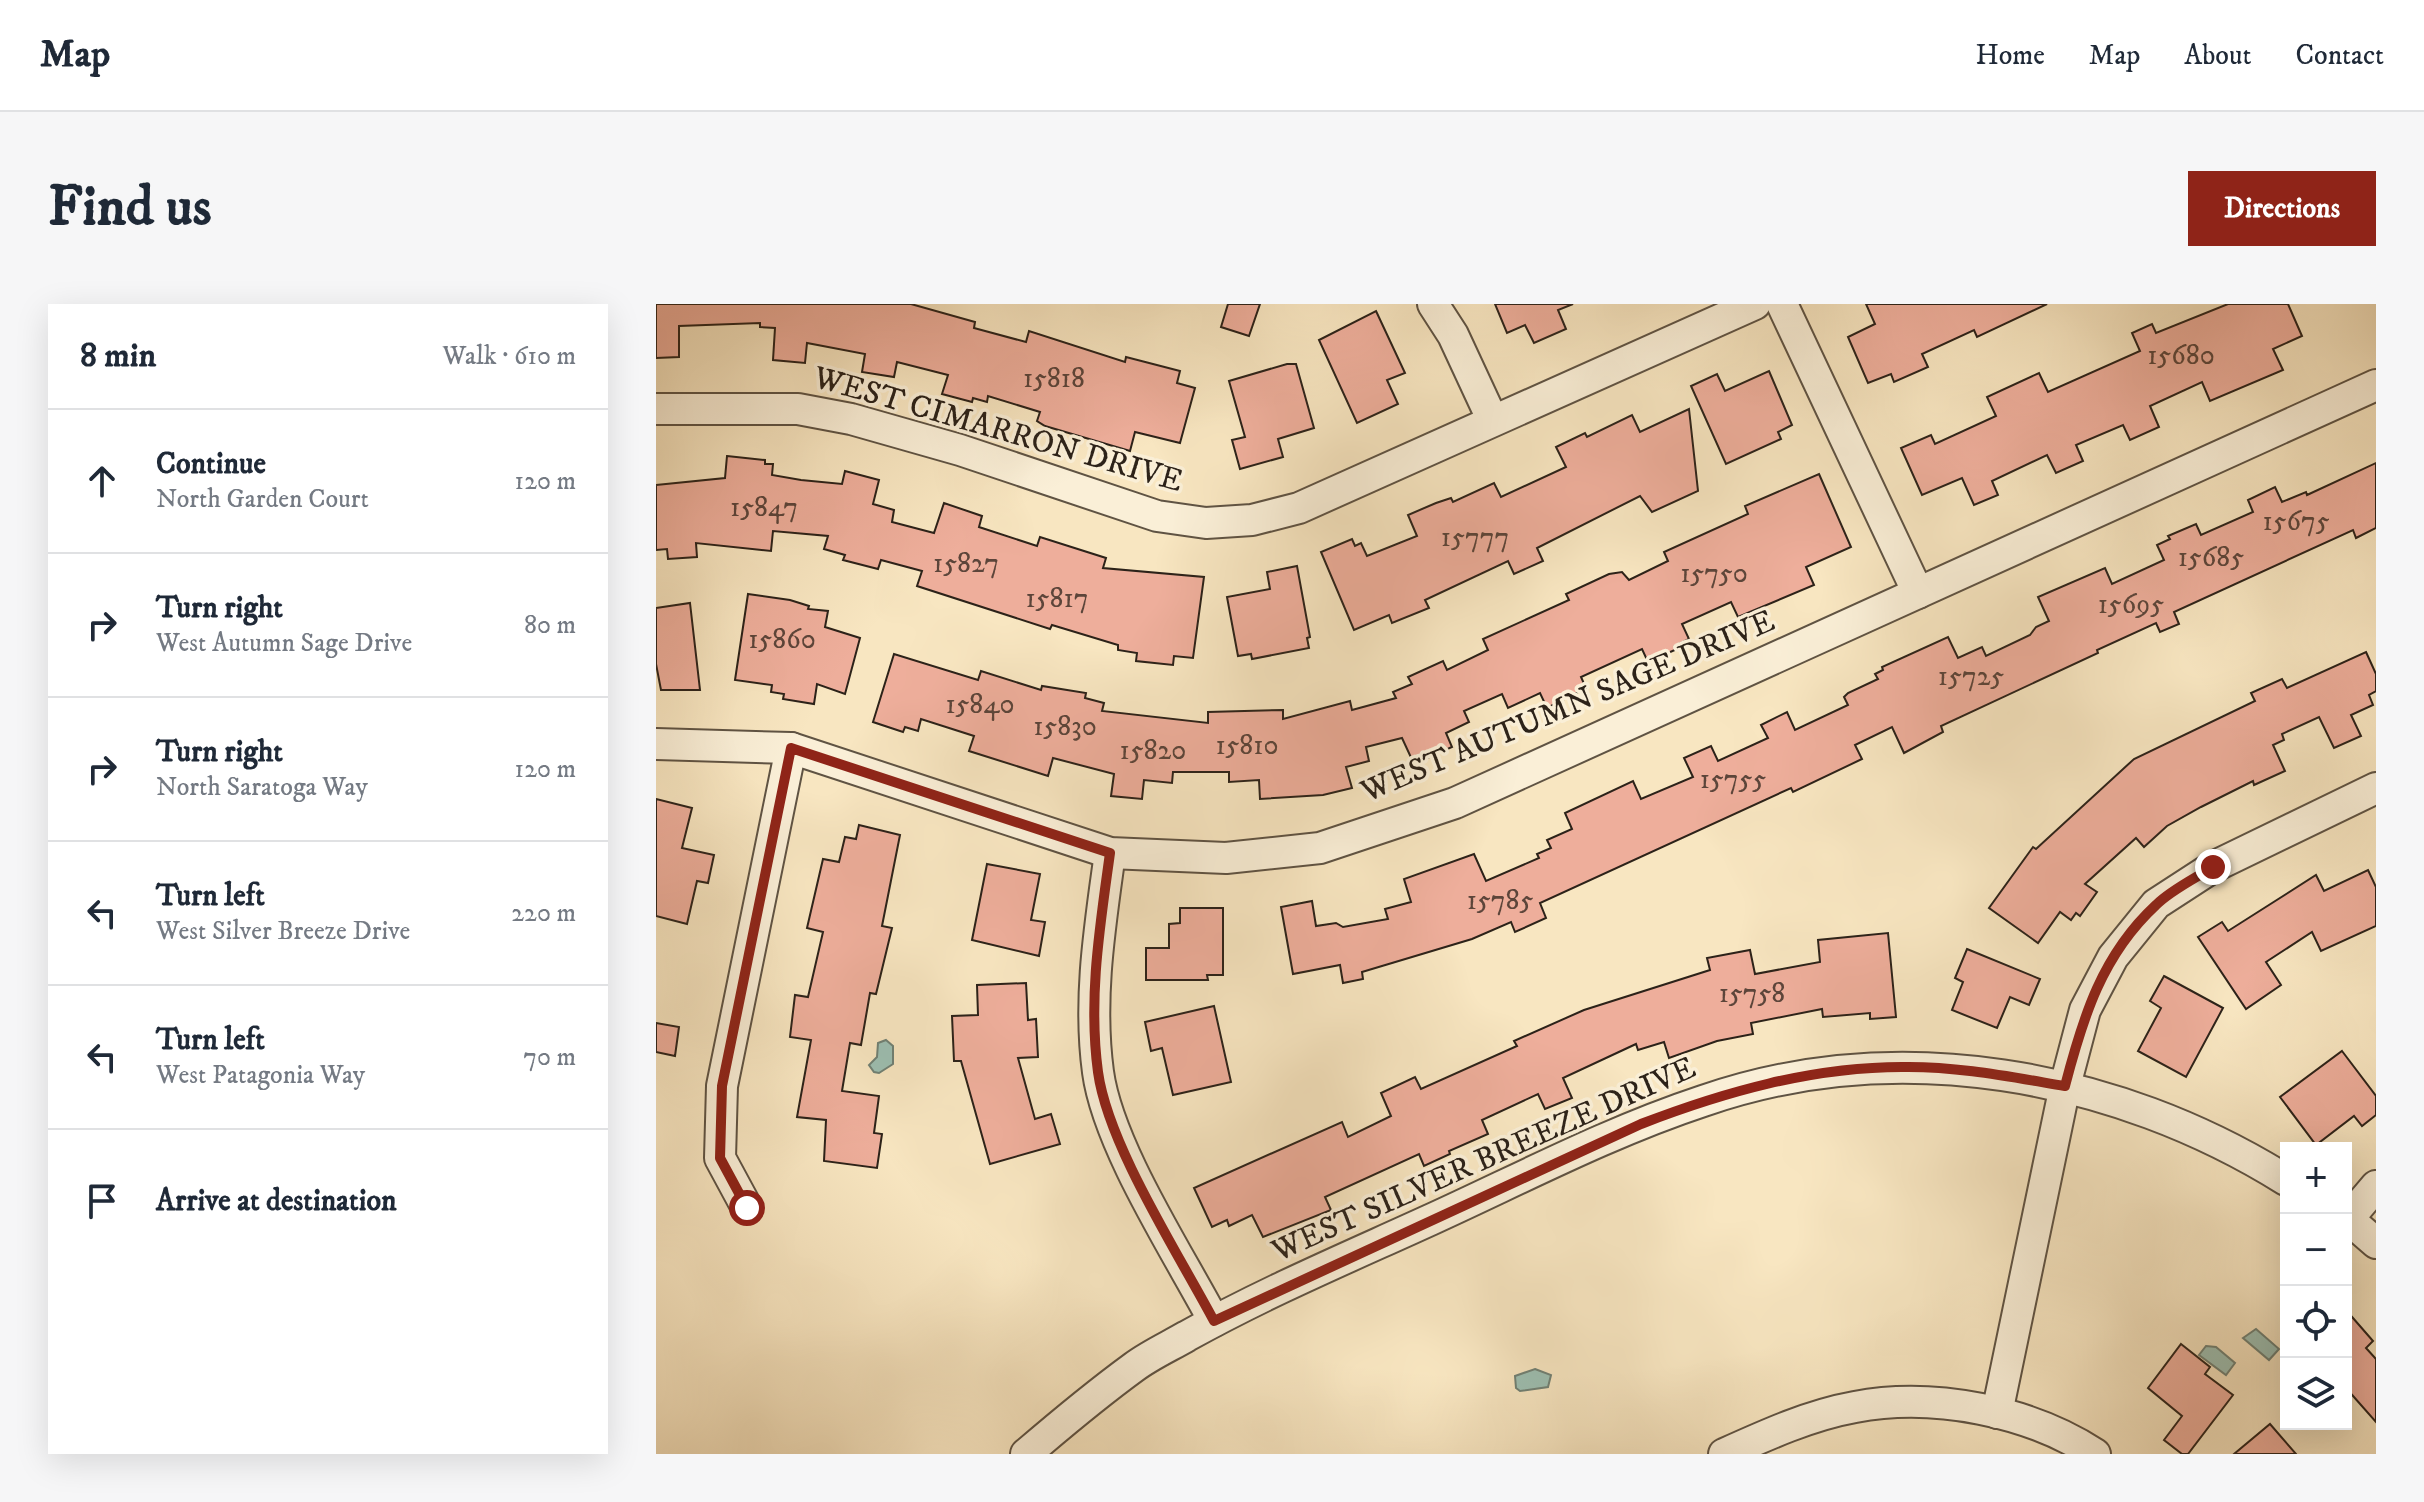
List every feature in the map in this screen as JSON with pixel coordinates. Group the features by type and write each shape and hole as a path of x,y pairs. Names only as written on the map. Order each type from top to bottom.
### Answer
{"street":[{"path":"1433,304 1453,335 1492,419"},
{"name":"WEST CIMARRON DRIVE","path":"656,409 798,409 851,419 960,450 1157,516 1206,523 1252,520 1299,508 1492,419 1755,304"},
{"path":"1782,304 1918,593"},
{"name":"WEST AUTUMN SAGE DRIVE","path":"656,744 711,743 791,748 1110,853 1226,858 1320,848 1400,824 1455,803 2376,385"},
{"path":"747,1208 720,1158 722,1086 791,748"},
{"path":"1997,1413 2065,1086 2085,1010 2113,957 2156,904 2213,867 2376,788"},
{"path":"1110,853 1093,986 1098,1074 1110,1119 1214,1321"},
{"name":"WEST SILVER BREEZE DRIVE","path":"1026,1454 1136,1366 1214,1321 1641,1124 1706,1099 1804,1076 1903,1066 1988,1073 2065,1086 2198,1132 2280,1177"},
{"path":"2351,1214 2376,1186"},
{"path":"2352,1222 2376,1243"},
{"path":"1724,1454 1803,1421 1856,1406 1921,1402 1997,1413 2070,1437 2095,1454"}],"shaded area":[{"path":"886,1040 893,1046 893,1064 879,1073 874,1072 869,1065 877,1057 878,1043"},
{"path":"2256,1329 2279,1349 2269,1360 2243,1338"},
{"path":"2206,1346 2216,1347 2235,1363 2226,1375 2199,1355"},
{"path":"1535,1369 1551,1375 1548,1387 1520,1391 1516,1388 1515,1376"}],"building":[{"path":"656,304 911,304 975,322 974,328 1026,342 1029,331 1125,362 1126,357 1180,371 1177,383 1195,388 1180,443 1135,432 1130,451 1045,426 1037,421 1040,412 988,396 987,402 973,398 972,402 942,394 948,375 897,362 894,377 862,372 865,354 807,343 805,363 773,360 775,328 760,327 760,323 679,326 679,357 656,358"},
{"path":"1228,304 1260,304 1249,336 1221,327"},
{"path":"1495,304 1573,304 1558,310 1566,329 1534,343 1525,325 1507,333"},
{"path":"1866,304 2047,304 1977,337 1974,330 1922,354 1928,367 1894,382 1891,374 1868,383 1848,337 1875,324"},
{"path":"2228,304 2288,304 2302,336 2273,349 2283,370 2210,401 2202,382 2150,406 2159,427 2130,440 2123,425 2076,445 2083,461 2056,473 2047,455 1992,481 1998,495 1974,505 1962,478 1922,495 1901,448 1931,435 1935,444 1996,416 1987,397 2039,373 2048,392 2140,351 2132,333 2152,324 2156,333"},
{"path":"1376,311 1405,373 1387,380 1398,404 1357,423 1319,340"},
{"path":"1296,364 1314,428 1278,439 1283,457 1240,469 1232,440 1245,437 1229,381"},
{"path":"1769,371 1792,425 1778,432 1781,439 1726,464 1691,386 1717,374 1725,391"},
{"path":"1689,409 1698,491 1652,512 1640,496 1537,548 1543,561 1514,574 1508,561 1425,600 1429,608 1392,623 1389,615 1354,630 1321,552 1352,539 1355,546 1361,543 1367,556 1417,536 1408,515 1451,498 1453,502 1494,483 1501,497 1566,467 1556,447 1585,433 1587,437 1632,415 1640,432"},
{"path":"727,456 765,460 765,464 773,464 772,475 801,480 842,484 845,471 879,480 873,504 894,510 892,522 934,533 944,503 982,516 979,527 1037,546 1040,537 1106,558 1103,568 1204,577 1193,658 1174,656 1173,665 1136,661 1137,653 1118,650 1118,645 1052,625 1050,629 917,586 922,571 881,560 878,569 843,560 845,555 824,549 828,536 773,531 771,551 696,543 697,557 668,559 667,549 656,550 656,485 725,478"},
{"path":"2376,463 2376,528 2356,538 2353,530 2174,612 2179,624 2160,632 2156,623 2097,650 2098,653 1941,726 1943,732 1904,753 1892,727 1855,745 1862,759 1793,792 1791,788 1540,903 1546,918 1515,932 1511,922 1472,939 1362,972 1363,979 1343,983 1340,965 1293,974 1281,907 1312,901 1316,926 1336,923 1343,927 1388,919 1385,909 1411,902 1404,879 1474,854 1486,881 1539,858 1537,854 1551,848 1547,840 1572,829 1565,813 1633,781 1641,799 1693,777 1684,758 1711,746 1718,761 1768,738 1761,725 1787,712 1795,730 1848,705 1844,697 1878,679 1875,674 1883,670 1882,667 1948,637 1958,658 1982,647 1986,656 2030,635 2036,627 2049,621 2038,597 2105,568 2112,584 2164,560 2157,545 2170,539 2168,536 2196,524 2201,535 2253,512 2248,500 2275,487 2282,502 2306,492 2307,495"},
{"path":"1819,474 1851,547 1806,567 1814,585 1738,617 1731,602 1682,624 1689,639 1675,646 1677,649 1648,662 1642,649 1581,677 1586,688 1547,708 1540,693 1508,708 1502,694 1464,711 1469,722 1446,733 1452,747 1414,764 1402,738 1366,747 1369,761 1346,767 1352,788 1323,795 1260,799 1259,780 1229,782 1229,772 1173,772 1172,783 1144,780 1142,799 1111,796 1114,774 1053,758 1048,776 969,751 974,736 921,719 918,731 905,727 903,732 873,722 894,654 978,680 981,671 1041,690 1042,686 1086,693 1085,698 1104,703 1102,711 1208,723 1208,712 1283,710 1283,719 1350,701 1352,710 1396,698 1393,692 1412,684 1408,677 1443,661 1447,670 1488,650 1483,639 1569,600 1566,594 1609,574 1622,572 1629,580 1668,561 1664,552 1748,514 1745,506"},
{"path":"1297,566 1310,637 1307,638 1309,648 1252,659 1251,654 1238,656 1227,597 1270,589 1267,572"},
{"path":"748,594 790,600 809,606 808,609 828,611 825,627 860,638 845,694 817,684 814,704 783,699 784,694 771,692 772,685 735,680"},
{"path":"690,603 700,690 661,690 656,664 656,608"},
{"path":"2366,652 2376,674 2376,691 2369,695 2373,705 2351,715 2361,736 2334,748 2319,717 2282,734 2284,740 2273,745 2285,771 2254,785 2253,781 2201,807 2167,826 2144,847 2136,838 2085,884 2097,892 2080,916 2076,913 2071,920 2060,912 2038,943 1989,908 2033,847 2036,849 2134,759 2255,701 2251,693 2282,679 2287,688"},
{"path":"656,799 692,808 682,848 714,855 708,883 697,881 687,924 656,916"},
{"path":"859,825 900,835 882,926 892,928 876,994 870,993 861,1045 850,1043 842,1091 879,1096 874,1133 882,1134 877,1168 824,1161 826,1120 797,1117 811,1040 790,1037 795,995 808,997 823,932 807,928 823,859 839,862 845,837 856,839"},
{"path":"987,864 1040,874 1031,920 1045,922 1039,956 972,940"},
{"path":"2368,870 2376,887 2376,926 2321,951 2312,932 2266,962 2281,985 2246,1009 2198,937 2222,922 2228,931 2316,875 2324,891"},
{"path":"1180,908 1223,908 1223,975 1207,975 1208,980 1146,980 1146,948 1169,948 1169,924 1180,923"},
{"path":"1888,933 1896,1017 1870,1019 1870,1013 1823,1017 1822,1009 1751,1023 1753,1034 1717,1041 1669,1058 1664,1042 1638,1050 1636,1044 1563,1078 1572,1098 1545,1109 1538,1094 1482,1120 1488,1134 1449,1151 1450,1154 1424,1166 1419,1154 1325,1197 1331,1210 1263,1237 1252,1215 1229,1226 1227,1220 1212,1227 1194,1188 1342,1122 1348,1137 1391,1116 1381,1093 1415,1077 1421,1089 1517,1046 1514,1041 1584,1010 1710,970 1707,958 1750,950 1755,974 1820,962 1818,940"},
{"path":"1967,949 2040,979 2029,1005 2010,997 1997,1028 1952,1010 1963,982 1955,978"},
{"path":"2164,976 2223,1008 2186,1077 2138,1051 2161,1008 2150,1001"},
{"path":"1026,983 1028,1020 1036,1019 1038,1057 1018,1058 1035,1119 1051,1114 1060,1144 990,1164 961,1061 954,1061 952,1016 978,1015 977,985"},
{"path":"1214,1006 1231,1082 1173,1095 1162,1048 1151,1051 1145,1022"},
{"path":"656,1023 679,1027 675,1056 656,1052"},
{"path":"2342,1051 2376,1096 2376,1115 2362,1126 2354,1116 2320,1142 2314,1142 2280,1097"},
{"path":"2352,1317 2373,1341 2366,1348 2376,1359 2376,1422 2352,1395"},
{"path":"2181,1344 2210,1367 2205,1374 2233,1395 2188,1454 2182,1454 2164,1440 2182,1416 2148,1388"},
{"path":"2270,1424 2296,1454 2234,1454"}],"route":[{"path":"747,1208 720,1158 722,1086 791,748 1110,853 1093,986 1098,1074 1110,1119 1214,1321 1641,1124 1706,1099 1804,1076 1903,1066 1988,1073 2065,1086 2085,1010 2113,957 2156,904 2213,867"}]}
